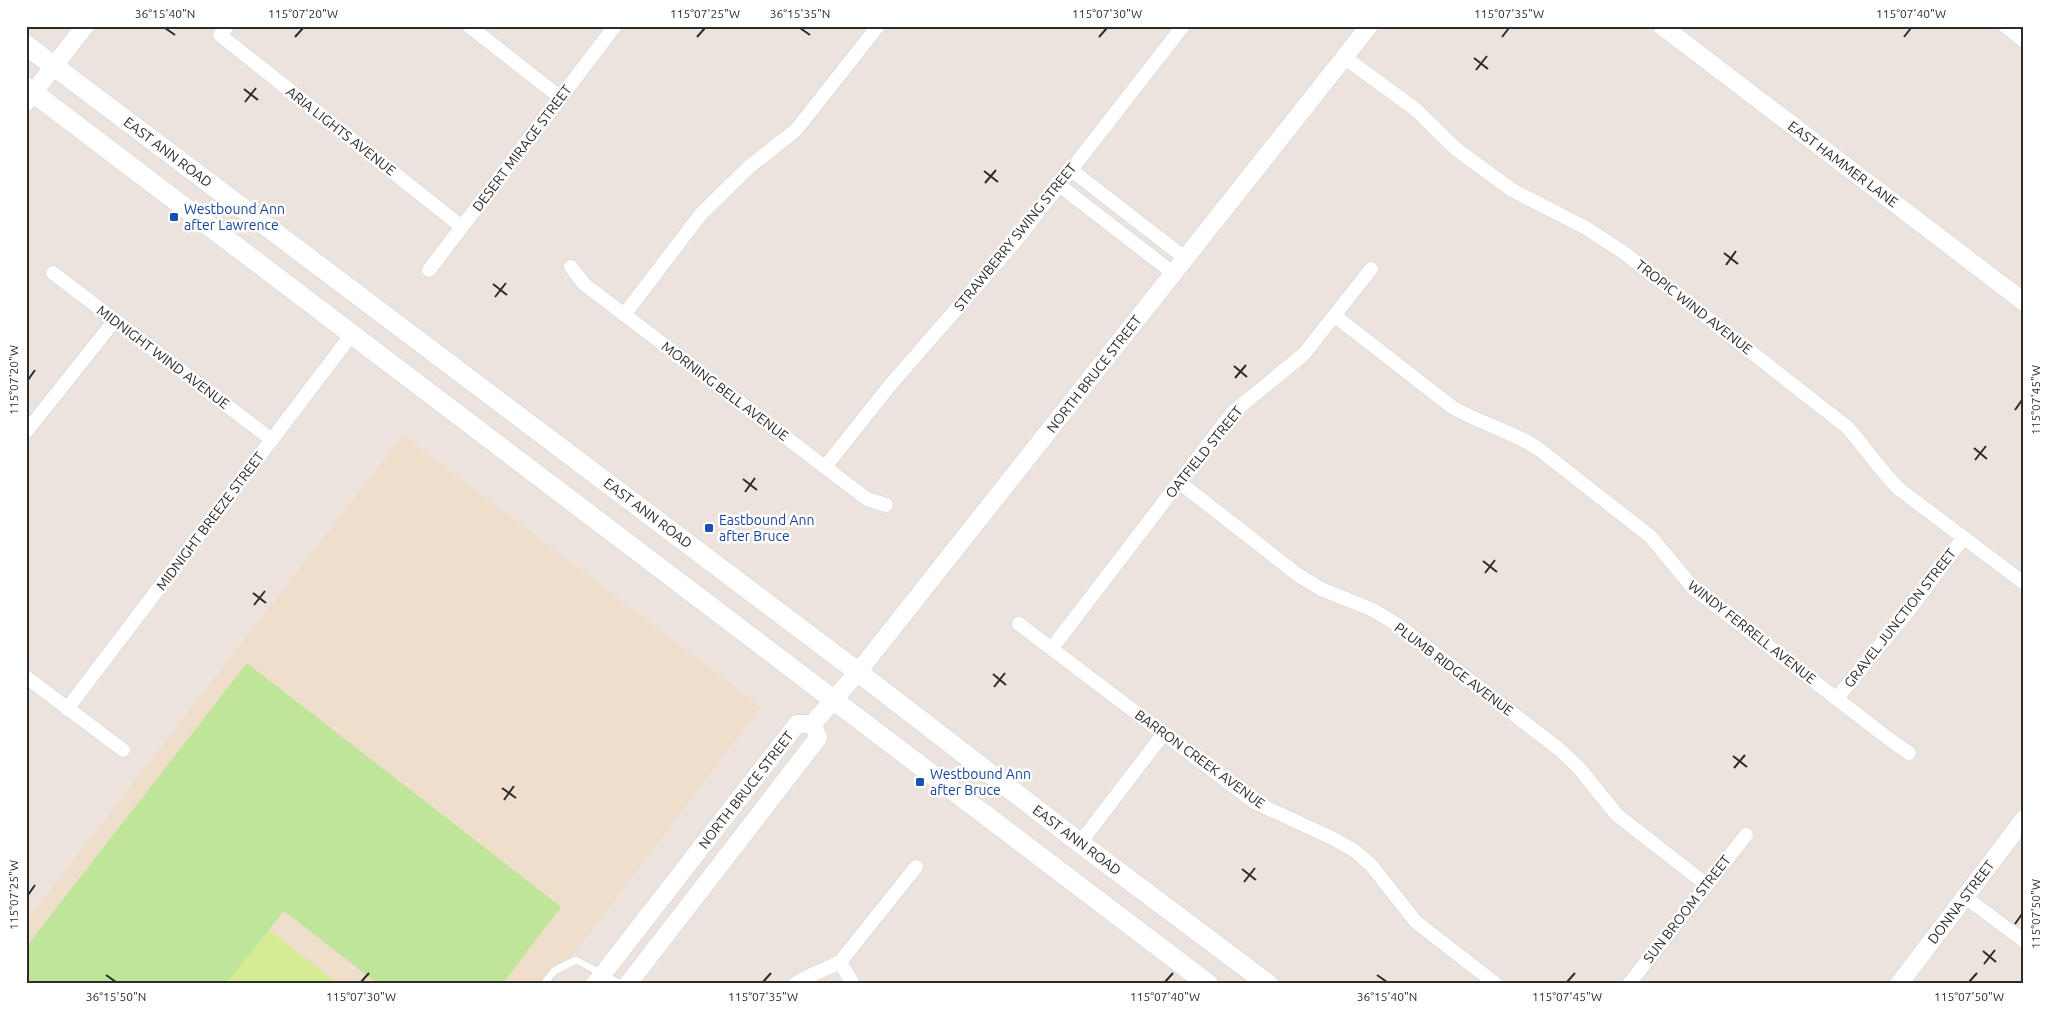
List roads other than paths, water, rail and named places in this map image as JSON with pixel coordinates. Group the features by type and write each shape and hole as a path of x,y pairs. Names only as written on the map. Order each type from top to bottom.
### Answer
{"main road":[{"name":"EAST ANN ROAD","path":"26,45 858,672 1080,843 1268,984"},
{"path":"29,94 352,334 834,698 1208,984"}],"street":[{"path":"29,94 85,26"},
{"path":"469,26 561,98"},
{"name":"DESERT MIRAGE STREET","path":"429,270 615,26"},
{"path":"624,315 701,214 749,168 796,130 878,26"},
{"name":"STRAWBERRY SWING STREET","path":"825,467 891,384 1014,242 1183,26"},
{"name":"NORTH BRUCE STREET","path":"816,720 858,672 1369,26"},
{"name":"EAST HAMMER LANE","path":"1662,26 2024,302"},
{"path":"2005,26 2024,41"},
{"name":"ARIA LIGHTS AVENUE","path":"223,31 462,227"},
{"name":"TROPIC WIND AVENUE","path":"1344,57 1415,109 1456,149 1512,190 1586,228 1623,252 1847,427 1862,443 1885,475 1899,489 2024,583"},
{"path":"1070,169 1185,258"},
{"path":"1059,185 1173,274"},
{"name":"MORNING BELL AVENUE","path":"571,267 584,284 867,499 886,505"},
{"name":"OATFIELD STREET","path":"1052,648 1232,413 1304,354 1371,269"},
{"name":"MIDNIGHT WIND AVENUE","path":"53,274 272,440"},
{"name":"WINDY FERRELL AVENUE","path":"1334,316 1452,407 1473,420 1524,439 1540,450 1651,536 1694,589 1909,753"},
{"path":"26,432 115,320"},
{"name":"MIDNIGHT BREEZE STREET","path":"67,709 352,334"},
{"name":"PLUMB RIDGE AVENUE","path":"1179,482 1298,575 1321,589 1373,610 1406,631 1559,750 1579,768 1617,814 1706,885"},
{"name":"GRAVEL JUNCTION STREET","path":"1837,698 1913,605 1963,538"},
{"name":"BARRON CREEK AVENUE","path":"1019,624 1254,802 1332,838 1355,851 1371,865 1416,922 1496,984"},
{"path":"26,677 123,750"},
{"name":"NORTH BRUCE STREET","path":"599,979 797,724 813,724 818,738 628,984"},
{"path":"1080,843 1164,733"},
{"name":"DONNA STREET","path":"1899,984 2024,819"},
{"name":"SUN BROOM STREET","path":"1629,984 1746,835"},
{"path":"795,984 807,975 840,962 916,867"},
{"path":"1965,897 2024,941"},
{"path":"840,962 853,984"}],"lane":[{"path":"1101,217 1112,202"},
{"path":"544,984 554,971 576,960 599,979 621,984"}],"place":[{"name":"Westbound Ann after Lawrence","path":"174,217"},
{"name":"Eastbound Ann after Bruce","path":"709,528"},
{"name":"Westbound Ann after Bruce","path":"920,782"}]}
